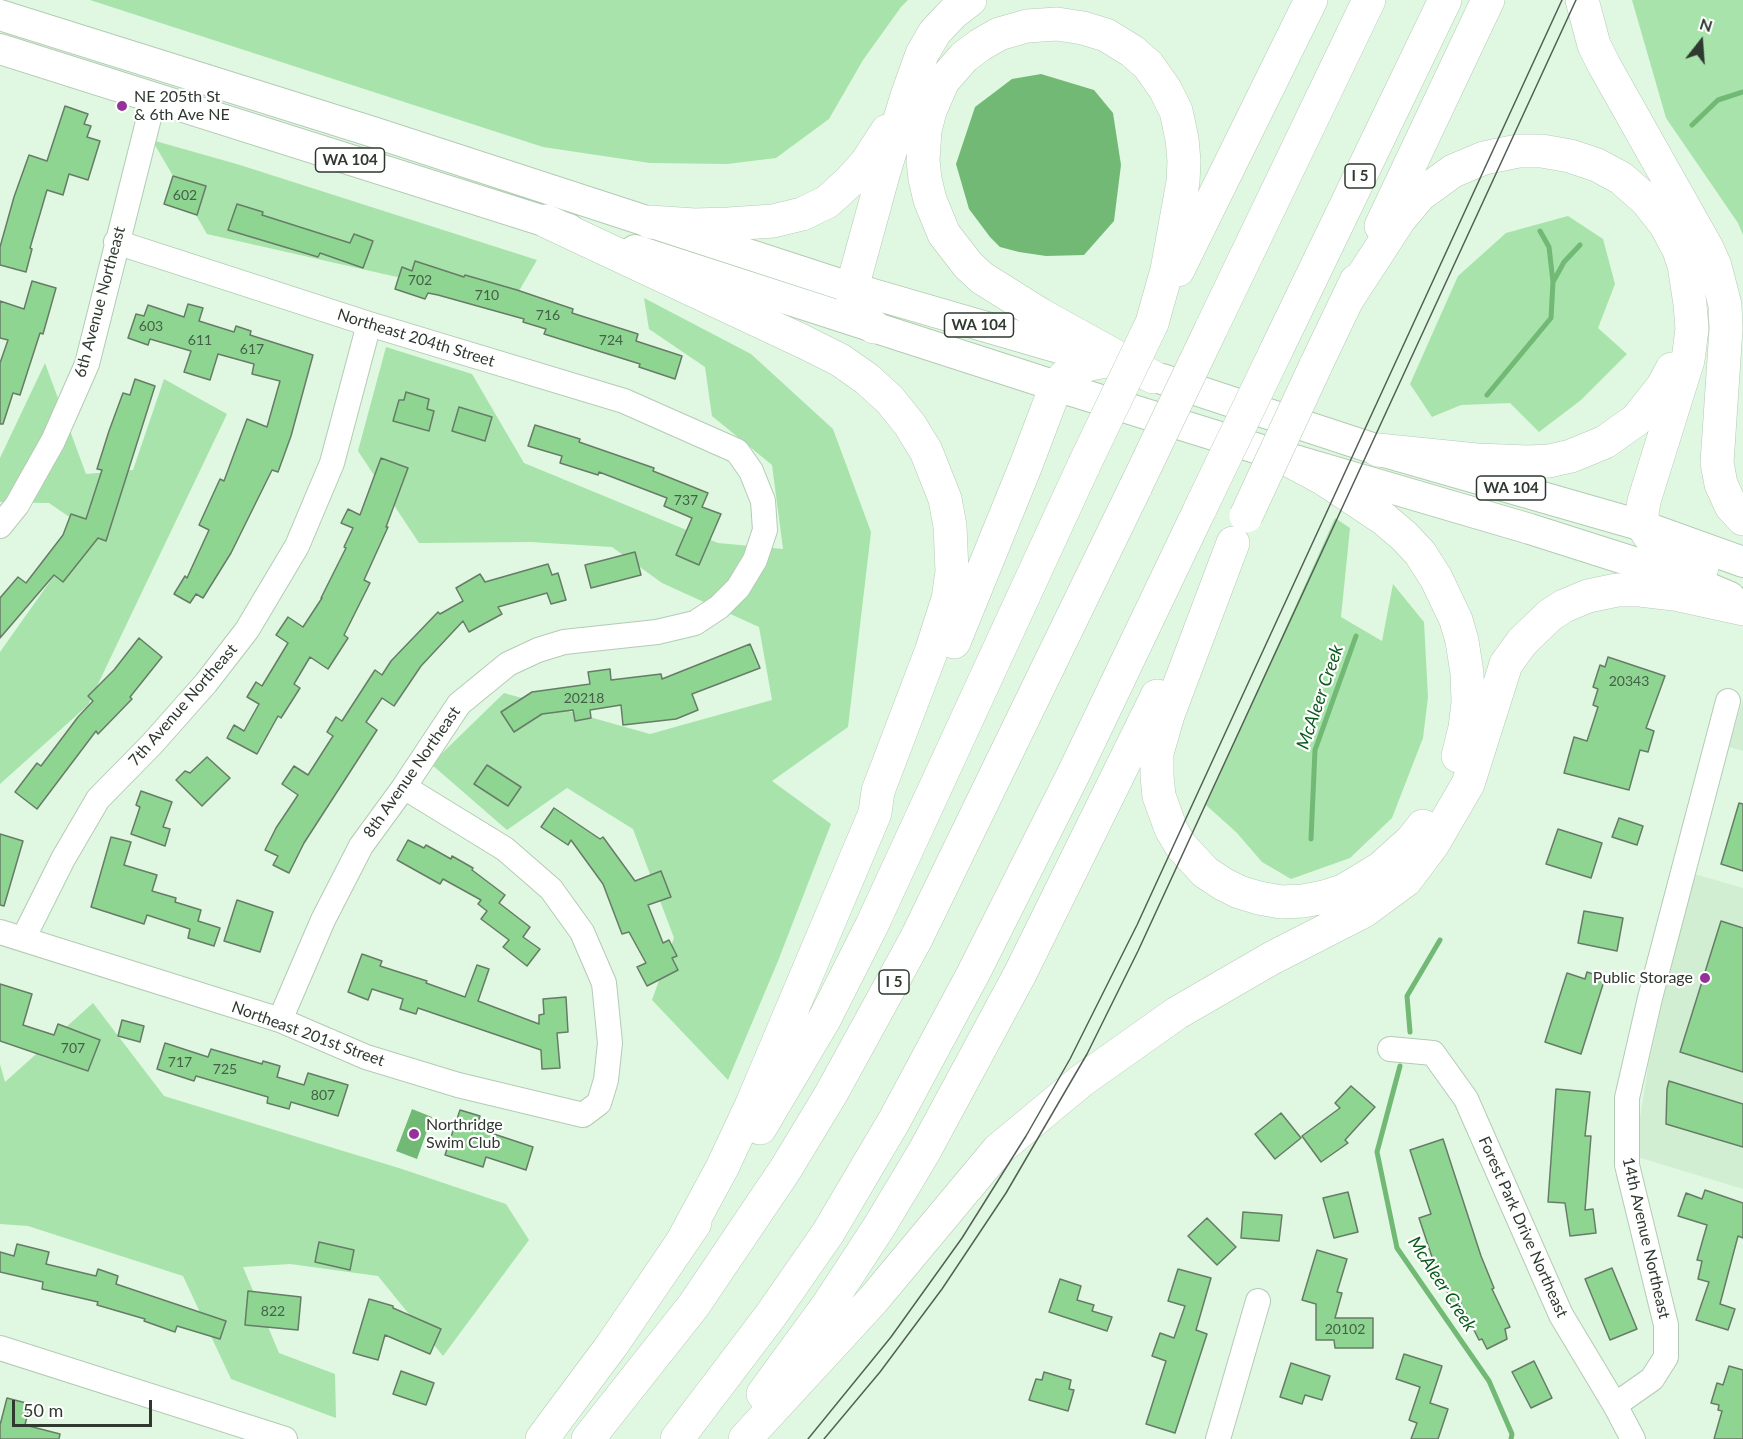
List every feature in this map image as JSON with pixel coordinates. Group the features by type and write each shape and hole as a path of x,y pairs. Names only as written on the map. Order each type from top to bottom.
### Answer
{"highway":[{"path":"874,327 862,318 853,299 852,288 907,96 922,54 935,32 970,0"},
{"path":"542,1439 606,1354 771,1113 825,1018 872,925 1084,465 1311,0"},
{"name":"I 5","path":"588,1439 694,1305 785,1170 876,1017 1136,486 1369,0"},
{"name":"I 5","path":"677,1439 771,1315 828,1233 894,1121 962,995 1068,786 1445,0"},
{"path":"730,1439 828,1305 879,1227 934,1133 1020,974 1239,530 1411,159 1488,0"},
{"path":"1582,0 1594,45 1604,65 1715,266 1725,305 1726,329 1717,463 1721,484 1731,506 1743,519"},
{"path":"1152,323 1167,270 1183,182 1182,139 1176,111 1165,89 1148,65 1132,51 1106,35 1083,27 1057,24 1027,26 999,34 964,57 943,81 930,111 925,130 923,153 925,179 930,200 944,234 968,265 982,278 1041,315 1153,377"},
{"path":"650,222 694,225 773,221 802,214 827,202 866,163 907,96"},
{"path":"1347,300 1400,220 1420,195 1453,171 1484,158 1518,151 1542,151 1570,156 1597,165 1621,178 1646,200 1665,224 1678,250 1688,282 1692,321 1691,344 1644,501 1642,514 1644,526 1650,537 1659,544 1692,555 1702,567"},
{"path":"546,221 840,360 867,379 890,400 910,425 926,451 945,499 950,526 952,572 948,599 878,791 875,813 748,1114 683,1240"},
{"path":"1378,450 1477,460 1528,462 1549,461 1571,456 1605,442 1636,420 1651,404 1675,364 1682,343 1687,313 1688,282"},
{"path":"875,813 893,796 1056,386 1065,376 1075,370 1106,361"},
{"path":"1239,530 1162,735 1157,753 1156,776 1159,796 1171,829 1181,846 1205,872 1223,884 1259,898 1281,902 1324,897 1342,891 1381,868 1411,841 1436,808 1461,748 1468,703 1467,673 1456,620 1436,578 1420,553 1399,530 1367,506 1281,456"},
{"path":"745,1439 873,1300 998,1150 1081,1081 1177,1013 1272,958 1364,911 1406,880 1433,844 1468,784 1506,664 1522,642 1550,615 1588,596 1617,590 1674,594 1743,609"}],"main road":[{"name":"WA 104","path":"0,15 209,80 852,288 1106,361 1378,450 1644,526 1743,562"},
{"path":"81,40 124,70 142,75 149,81 154,98 166,89 209,80"},
{"name":"WA 104","path":"0,49 546,221 1056,386 1281,456 1530,529 1690,580 1743,602"},
{"path":"1530,529 1589,535 1687,567 1702,567 1743,583"}],"street":[{"name":"6th Avenue Northeast","path":"0,526 17,505 53,441 87,364 154,98"},
{"name":"Northeast 204th Street","path":"116,242 369,324 624,401 714,439"},
{"name":"7th Avenue Northeast","path":"24,939 63,859 98,799 152,744 206,683 247,630 297,546 332,463 369,324"},
{"name":"8th Avenue Northeast","path":"280,1020 323,920 361,846 404,788 459,704 508,664 538,650 564,642 657,632 695,623 719,607 738,588 755,560 765,530 762,501 751,471 737,451 714,439"},
{"name":"14th Avenue Northeast","path":"1615,1405 1652,1379 1666,1357 1666,1325 1627,1166 1627,1098 1650,998 1728,701"},
{"name":"Northeast 201st Street","path":"0,932 280,1020 366,1057 458,1085 583,1115 599,1103 606,1080 610,1043 604,983 582,932 550,889 505,849 404,788"},
{"name":"Forest Park Drive Northeast","path":"1390,1049 1433,1053 1466,1099 1561,1315 1633,1439"},
{"path":"1218,1439 1258,1300"},
{"path":"0,1348 285,1439"}],"shaded area":[{"path":"90,0 908,0 863,60 829,119 776,158 727,164 650,163 543,147"},
{"path":"1632,0 1743,0 1743,235 1738,223 1666,118"},
{"path":"1041,74 1094,90 1113,113 1121,165 1114,221 1084,255 1046,256 1000,247 969,209 956,164 975,107 1012,79"},
{"path":"152,140 240,165 537,260 512,303 207,234"},
{"path":"1568,216 1603,239 1615,284 1598,328 1627,354 1581,400 1539,432 1510,403 1461,405 1432,417 1410,384 1458,276 1506,233"},
{"path":"644,298 751,354 833,429 871,532 848,727 772,781 831,824 778,961 728,1080 652,1000 674,938 633,829 567,788 507,830 431,764 504,693 650,734 772,700 759,627 662,583 612,547 531,542 419,543 358,451 386,347 472,374 524,463 718,543 783,549 772,465 712,416 705,367 649,329"},
{"path":"45,363 86,474 133,470 164,379 227,414 88,705 0,784 0,652 87,529 49,503 0,502 0,458"},
{"path":"1335,518 1350,528 1341,617 1382,641 1393,584 1424,622 1428,697 1423,738 1392,818 1350,858 1291,879 1262,862 1237,833 1206,805"},
{"path":"1743,699 1743,751 1729,747"},
{"name":"Public Storage","path":"1691,873 1743,888 1743,1189 1634,1156 1648,1067"},
{"path":"93,1003 164,1096 402,1169 506,1204 529,1240 443,1356 378,1276 290,1264 243,1267 279,1353 335,1374 336,1418 231,1379 183,1276 28,1226 0,1224 0,1064 5,1082"},
{"name":"Northridge Swim Club","path":"412,1109 432,1117 417,1159 396,1151"}],"building":[{"path":"65,106 88,114 84,124 91,126 87,137 100,141 88,180 69,174 63,195 47,190 30,248 32,249 26,272 0,265 0,247 29,155 47,161"},
{"path":"173,176 206,186 197,215 164,204"},
{"path":"237,204 263,212 262,215 350,243 354,234 373,241 363,268 320,253 318,257 228,230"},
{"path":"415,261 464,277 465,275 517,290 573,309 572,313 638,334 636,341 682,356 675,379 639,367 640,364 544,334 546,329 523,322 524,319 438,295 428,293 425,299 395,289 402,267 412,271"},
{"path":"32,281 56,288 43,334 40,333 20,395 13,393 3,424 0,424 0,363 8,340 0,338 0,301 24,309"},
{"path":"188,304 203,308 199,321 234,332 236,326 251,331 250,335 313,355 291,436 278,472 272,470 231,553 203,598 196,594 190,603 174,594 185,576 187,578 209,530 199,525 220,479 224,481 247,419 267,427 280,381 252,374 254,364 218,354 210,380 184,372 191,351 150,339 148,345 128,338 136,314 144,316 148,305 184,317"},
{"path":"135,379 155,386 106,541 98,538 63,582 54,575 0,638 0,598 18,577 26,583 63,535 71,514 86,519 102,470 97,469 109,431 123,393 130,395"},
{"path":"406,392 429,399 427,409 434,411 429,431 393,421 399,400 404,400"},
{"path":"459,407 492,417 485,441 452,431"},
{"path":"535,425 580,439 579,442 654,468 653,471 708,493 702,507 721,514 699,565 676,555 692,518 664,506 667,498 599,472 598,475 560,463 562,456 528,446"},
{"path":"381,458 408,468 386,527 388,527 364,580 370,583 344,635 348,638 328,669 310,657 294,684 300,688 281,718 278,716 257,754 227,738 234,725 244,731 259,704 247,697 256,682 262,686 288,643 276,635 288,617 303,627 322,598 353,528 341,523 348,509 360,515"},
{"path":"635,552 641,575 591,588 585,565"},
{"path":"548,564 552,575 558,573 566,600 551,604 547,593 498,607 502,614 469,632 463,621 421,666 394,706 382,698 366,722 377,730 304,843 289,873 273,865 278,856 265,850 276,828 298,795 282,784 294,766 308,775 333,736 327,732 336,717 342,721 375,670 382,675 391,661 438,612 440,614 463,601 456,588 480,574 485,582"},
{"path":"139,638 162,657 130,697 132,699 98,734 96,731 37,809 15,792 37,763 41,766 93,701 88,696 114,670"},
{"path":"750,644 760,668 692,694 698,710 676,719 623,725 621,705 590,710 591,718 575,721 573,710 542,714 514,732 501,712 532,692 590,684 588,672 610,669 611,680 661,674 662,679"},
{"path":"1608,657 1665,676 1646,728 1654,731 1648,752 1640,750 1629,790 1564,773 1574,737 1587,741 1598,707 1593,705 1598,689 1593,687 1600,665 1605,667"},
{"path":"207,757 230,778 202,806 176,780 185,771 190,773"},
{"path":"487,765 521,787 508,806 474,784"},
{"path":"141,791 172,802 163,827 170,829 165,846 131,834 140,807 136,805"},
{"path":"1739,803 1743,804 1743,871 1721,864"},
{"path":"554,808 600,839 603,837 635,881 661,871 671,897 648,905 663,943 669,940 677,956 672,958 678,970 647,986 637,967 646,963 629,932 622,934 603,884 571,840 568,845 541,827"},
{"path":"1619,818 1643,826 1637,845 1612,837"},
{"path":"1558,829 1602,843 1591,878 1546,864"},
{"path":"0,834 23,841 4,906 0,905"},
{"path":"111,837 131,842 124,865 157,875 152,891 176,898 175,902 201,910 198,921 220,928 214,946 188,938 190,929 147,915 144,924 91,907"},
{"path":"408,840 424,848 426,845 451,859 452,856 473,868 472,870 505,895 499,903 530,927 523,937 540,949 527,966 503,947 509,940 481,919 487,911 478,904 481,900 443,879 440,884 397,860"},
{"path":"237,900 273,912 260,952 224,941"},
{"path":"1584,911 1623,918 1617,951 1578,943"},
{"path":"1721,921 1743,928 1743,1072 1680,1052"},
{"path":"362,954 382,961 380,966 427,981 426,983 465,997 477,965 489,969 478,1001 539,1024 539,1015 544,1014 543,999 566,997 568,1032 557,1033 560,1068 542,1069 541,1050 418,1008 416,1014 400,1009 403,999 372,989 368,1000 348,992"},
{"path":"1587,972 1605,978 1581,1054 1545,1042 1567,973 1585,979"},
{"path":"0,984 32,994 23,1025 54,1035 58,1024 100,1040 88,1071 0,1041"},
{"path":"122,1020 144,1026 140,1042 118,1036"},
{"path":"165,1043 208,1057 211,1049 262,1064 263,1061 280,1066 277,1077 304,1085 308,1073 348,1085 338,1116 291,1102 289,1109 267,1103 268,1097 196,1076 194,1081 157,1069"},
{"path":"1669,1081 1743,1104 1743,1147 1666,1124"},
{"path":"1351,1086 1375,1107 1345,1140 1348,1143 1321,1162 1302,1136 1340,1108 1335,1103"},
{"path":"1556,1089 1590,1092 1585,1136 1591,1136 1585,1210 1593,1209 1596,1233 1570,1236 1565,1203 1548,1202"},
{"path":"460,1110 480,1116 476,1128 533,1147 526,1170 486,1157 483,1167 445,1155"},
{"path":"1281,1113 1301,1138 1275,1159 1255,1134"},
{"path":"1443,1139 1481,1256 1494,1288 1492,1289 1510,1327 1505,1329 1507,1339 1487,1349 1482,1339 1479,1340 1460,1302 1453,1305 1432,1257 1419,1218 1431,1214 1410,1150"},
{"path":"1705,1190 1743,1203 1743,1238 1738,1236 1720,1304 1735,1309 1728,1330 1696,1320 1709,1282 1698,1279 1702,1261 1697,1260 1707,1225 1678,1216 1686,1193 1702,1199"},
{"path":"1348,1192 1358,1232 1334,1238 1323,1198"},
{"path":"1243,1212 1282,1215 1279,1241 1241,1238"},
{"path":"1207,1218 1236,1247 1217,1265 1188,1236"},
{"path":"319,1242 354,1250 350,1270 315,1262"},
{"path":"17,1244 49,1252 46,1264 96,1276 98,1269 118,1276 116,1284 226,1321 220,1339 177,1326 175,1332 144,1321 145,1319 97,1305 98,1302 42,1289 43,1282 0,1272 0,1252 14,1256"},
{"path":"1317,1250 1347,1259 1337,1292 1342,1293 1335,1318 1373,1318 1373,1348 1335,1348 1334,1340 1316,1340 1316,1304 1302,1300"},
{"path":"1612,1268 1637,1329 1610,1340 1585,1279"},
{"path":"1178,1269 1211,1278 1196,1330 1207,1334 1175,1433 1146,1424 1166,1361 1152,1356 1160,1333 1174,1338 1185,1306 1168,1301"},
{"path":"1060,1279 1081,1286 1077,1300 1094,1305 1092,1311 1112,1317 1107,1331 1049,1312"},
{"path":"248,1291 301,1297 298,1330 245,1325"},
{"path":"369,1299 393,1306 393,1308 441,1329 430,1354 385,1335 378,1360 353,1353"},
{"path":"1404,1354 1442,1366 1430,1403 1448,1409 1438,1439 1411,1439 1417,1423 1409,1420 1420,1387 1396,1379"},
{"path":"1534,1361 1552,1398 1531,1408 1512,1372"},
{"path":"1291,1363 1330,1376 1322,1400 1305,1395 1302,1404 1280,1397"},
{"path":"1729,1366 1743,1370 1743,1439 1714,1439 1722,1411 1718,1410 1719,1405 1711,1403 1717,1383 1723,1385"},
{"path":"401,1371 434,1383 426,1405 393,1394"},
{"path":"1044,1372 1071,1380 1069,1389 1074,1390 1068,1411 1029,1400 1036,1379 1042,1380"},
{"path":"7,1398 30,1404 25,1425 60,1434 59,1439 0,1439 0,1425"}],"waterway":[{"path":"1692,125 1718,100 1743,92"},
{"name":"McAleer Creek","path":"1487,395 1551,318 1553,282 1549,247 1540,231"},
{"path":"1553,282 1564,262 1580,245"},
{"name":"McAleer Creek","path":"1311,839 1315,750 1356,636"},
{"name":"McAleer Creek","path":"1410,1032 1407,996 1440,940"},
{"name":"McAleer Creek","path":"1400,1066 1377,1152 1397,1248 1489,1381 1512,1434 1511,1439"}],"tram line":[{"path":"808,1439 891,1337 962,1238 1026,1136 1070,1059 1137,925 1562,0"},
{"path":"824,1439 880,1372 942,1289 1006,1193 1087,1054 1138,951 1576,0"}],"place":[{"name":"NE 205th St & 6th Ave NE","path":"122,106"},
{"name":"Public Storage","path":"1705,978"},
{"name":"Northridge Swim Club","path":"414,1134"}]}
